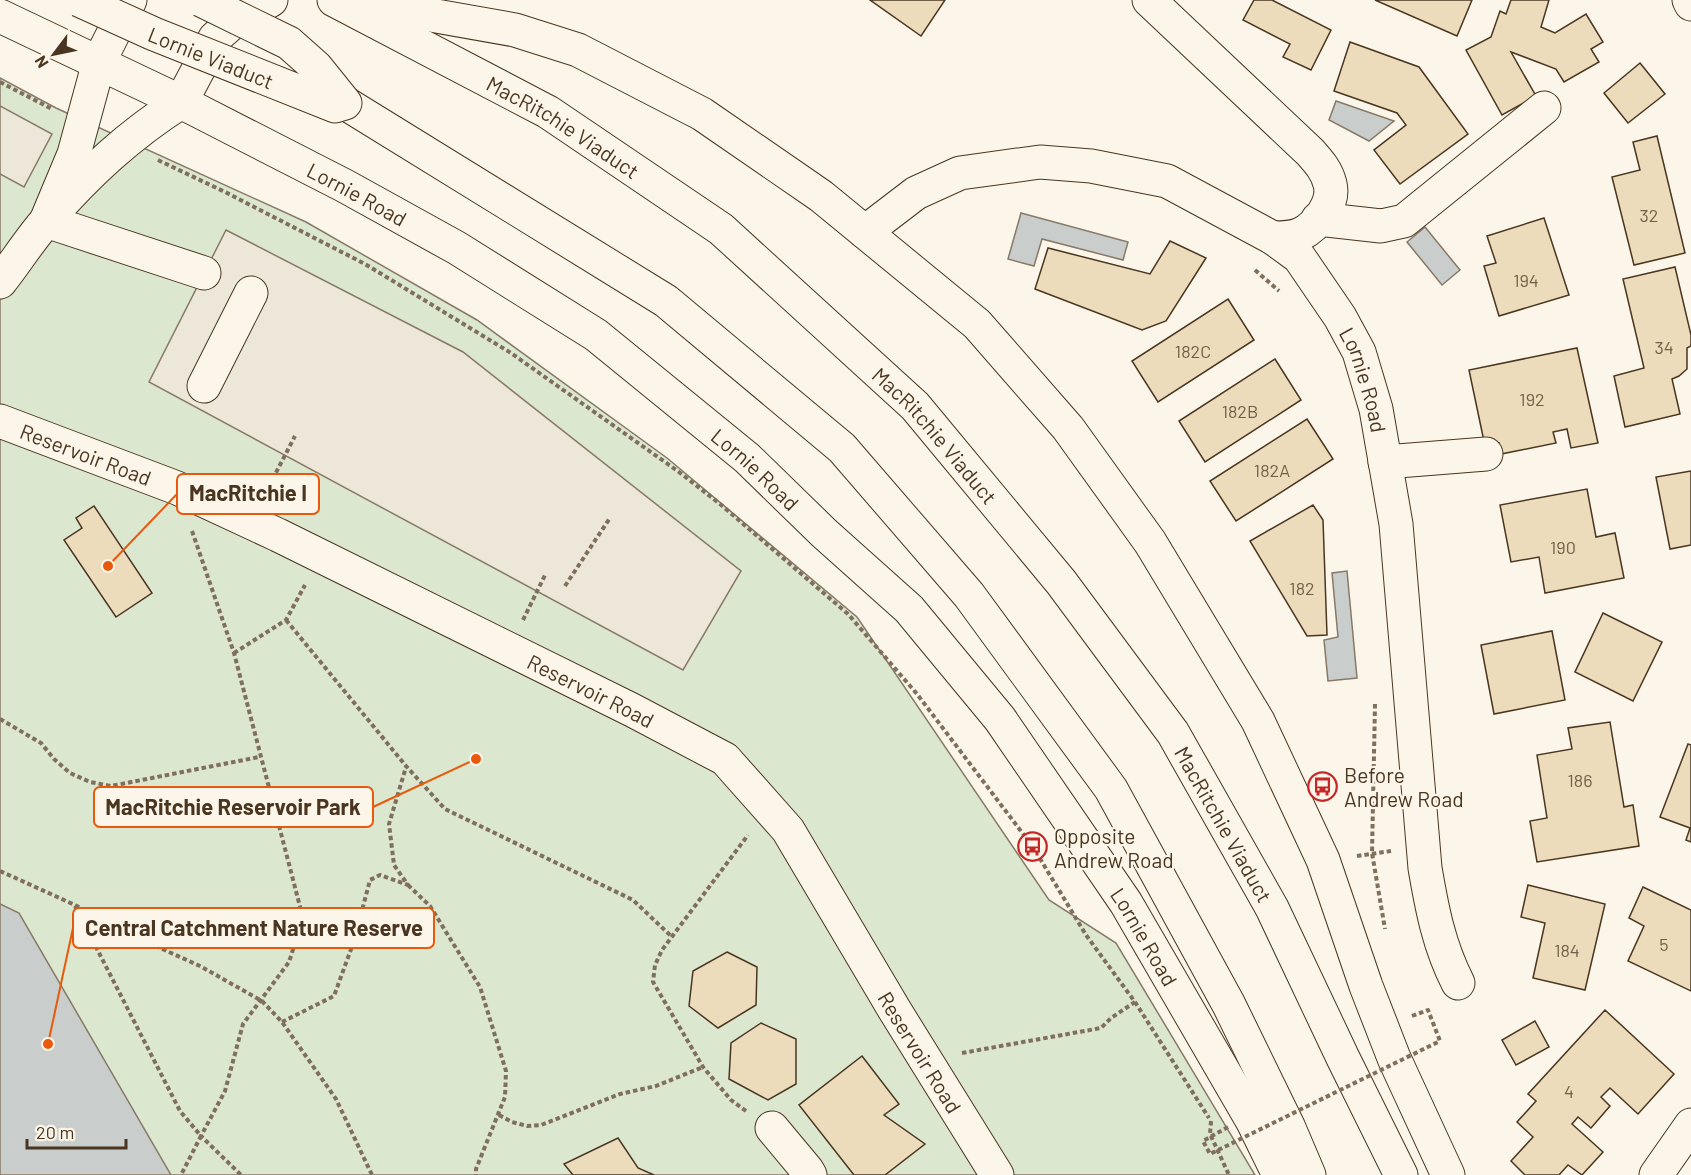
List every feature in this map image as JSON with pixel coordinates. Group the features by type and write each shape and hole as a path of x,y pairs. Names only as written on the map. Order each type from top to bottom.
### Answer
{"main road":[{"name":"Lornie Viaduct","path":"79,0 154,34 335,106 345,103"},
{"path":"46,221 74,154 99,62 130,0"},
{"path":"201,0 289,43 316,67 345,103 666,301 842,448 969,595 1111,789 1229,1005 1309,1175"},
{"path":"0,283 46,221 99,164 145,125 181,102 215,38 233,21 271,0"},
{"name":"MacRitchie Viaduct","path":"334,0 548,112 721,229 922,415 1060,582 1173,733 1272,908 1401,1175"},
{"path":"346,0 515,30 578,50 702,114 821,196 977,324 1068,428 1150,542 1258,721 1323,860 1366,986 1394,1058 1448,1175"},
{"path":"1149,0 1310,152 1325,170 1331,186 1328,206 1318,219 1300,234 1273,238"},
{"name":"Lornie Road","path":"0,16 181,102 345,186 457,248 596,335 747,458 909,609 1000,719 1126,903 1248,1113 1279,1175"},
{"path":"1318,219 1381,226 1404,221 1544,108"},
{"name":"Lornie Road","path":"865,232 916,194 960,173 1040,162 1091,166 1167,181 1273,238 1299,257 1331,301 1359,352 1376,409 1396,524 1423,846 1433,920 1448,963 1458,983"},
{"path":"46,221 204,273"},
{"path":"0,257 0,283"},
{"path":"204,386 251,293"},
{"name":"Reservoir Road","path":"0,422 177,488 321,556 632,710 725,759 788,830 996,1175"},
{"path":"1385,462 1486,454"},
{"path":"1656,1175 1691,1125"},
{"path":"772,1128 810,1175"}],"path":[{"path":"0,82 82,124"},
{"path":"124,144 225,192 365,264 511,353 678,472 728,511 848,614 917,694 1032,847 1086,935 1135,1002 1211,1121 1210,1134 1229,1175"},
{"path":"1253,268 1286,297"},
{"path":"278,535 267,490 296,436"},
{"path":"177,488 234,653 303,918 289,962 243,1024 225,1091 181,1175"},
{"path":"565,586 610,518"},
{"path":"234,653 286,620 321,556"},
{"path":"531,602 545,574"},
{"path":"286,620 406,766 445,809 633,900 672,937"},
{"path":"1373,815 1375,696"},
{"path":"0,719 41,743 70,773 90,782 111,786 260,757"},
{"path":"406,766 389,824 394,865 408,885 430,906 480,987 506,1071 505,1097 476,1169 476,1175"},
{"path":"742,842 662,950 655,966 653,982 703,1067 731,1100 772,1128"},
{"path":"1323,860 1423,846"},
{"path":"0,871 200,966 262,1001 282,1022 336,1099 372,1175"},
{"path":"282,1022 334,996 354,941 370,879 380,875 408,885"},
{"path":"75,905 180,1111 201,1136 242,1175"},
{"path":"925,1059 1101,1028 1111,1018 1135,1002"},
{"path":"1228,1127 1203,1141 1210,1154 1440,1041 1428,1010 1411,1017 1414,1025"},
{"path":"499,1115 527,1126 541,1125 620,1095 656,1086 703,1067"}],"green space":[{"path":"0,78 56,108 306,222 477,320 667,458 857,617 1049,900 1116,943 1255,1175 0,1175"}],"shaded area":[{"path":"1336,101 1394,121 1369,141 1329,120"},
{"path":"0,106 52,134 24,187 0,174"},
{"path":"1021,213 1128,242 1123,260 1042,239 1034,266 1008,259"},
{"path":"1425,227 1460,270 1442,285 1407,242"},
{"path":"226,230 463,352 741,571 683,670 149,382"},
{"path":"1347,571 1357,678 1328,681 1324,640 1338,637 1332,573"},
{"path":"0,904 19,913 171,1175 0,1175"}],"building":[{"path":"870,0 945,0 921,36"},
{"path":"1254,0 1272,0 1331,30 1311,70 1283,57 1290,44 1243,20"},
{"path":"1375,0 1472,0 1457,36"},
{"path":"1511,0 1549,0 1541,27 1555,33 1586,14 1603,42 1591,49 1599,62 1564,82 1556,69 1511,52 1536,96 1502,115 1466,50 1491,37 1500,11 1506,14"},
{"path":"1350,42 1419,67 1468,134 1400,184 1374,150 1406,125 1397,113 1334,91"},
{"path":"1640,63 1665,94 1628,123 1604,93"},
{"path":"1657,136 1685,253 1634,265 1612,177 1640,170 1633,142"},
{"path":"1544,218 1569,295 1499,316 1484,266 1496,263 1487,236"},
{"path":"1170,241 1206,258 1166,321 1142,330 1035,289 1048,248 1150,274"},
{"path":"1675,267 1691,335 1691,346 1687,348 1687,369 1672,379 1680,414 1625,427 1614,376 1644,368 1623,279"},
{"path":"1228,299 1254,340 1158,402 1132,361"},
{"path":"1577,348 1598,443 1571,448 1567,429 1553,432 1556,443 1501,454 1499,443 1485,446 1469,370"},
{"path":"1275,359 1301,400 1205,462 1179,421"},
{"path":"1307,419 1333,459 1236,521 1210,481"},
{"path":"1691,471 1691,545 1670,549 1656,477"},
{"path":"1587,489 1596,537 1615,533 1624,578 1545,593 1539,557 1511,562 1500,505"},
{"path":"1313,505 1323,520 1327,635 1307,636 1250,541"},
{"path":"94,506 152,593 116,617 64,540 82,528 76,518"},
{"path":"1603,613 1662,642 1633,701 1575,672"},
{"path":"1552,631 1565,700 1494,714 1481,645"},
{"path":"1610,722 1624,807 1633,805 1639,846 1537,862 1530,821 1547,818 1537,755 1572,749 1568,728"},
{"path":"1688,744 1691,745 1691,842 1686,840 1690,828 1660,817"},
{"path":"1528,885 1605,904 1585,990 1533,978 1545,923 1521,917"},
{"path":"1643,887 1691,910 1691,991 1628,961 1644,926 1629,918"},
{"path":"727,952 757,967 756,1005 718,1028 689,1006 693,971"},
{"path":"1605,1010 1674,1074 1638,1114 1610,1088 1601,1097 1610,1106 1591,1128 1578,1117 1572,1124 1603,1152 1582,1175 1568,1165 1559,1175 1525,1175 1511,1161 1533,1137 1517,1122 1536,1101 1528,1094"},
{"path":"1535,1021 1549,1047 1516,1065 1502,1040"},
{"path":"761,1023 796,1039 796,1084 768,1100 729,1079 731,1043"},
{"path":"862,1056 899,1104 884,1115 925,1144 885,1175 854,1175 799,1105"},
{"path":"618,1138 638,1168 654,1175 573,1175 564,1164"}],"place":[{"name":"MacRitchie I","path":"108,566"},
{"name":"MacRitchie Reservoir Park","path":"476,759"},
{"name":"Before Andrew Road","path":"1323,786"},
{"name":"Opposite Andrew Road","path":"1033,847"},
{"name":"Central Catchment Nature Reserve","path":"48,1044"}]}
